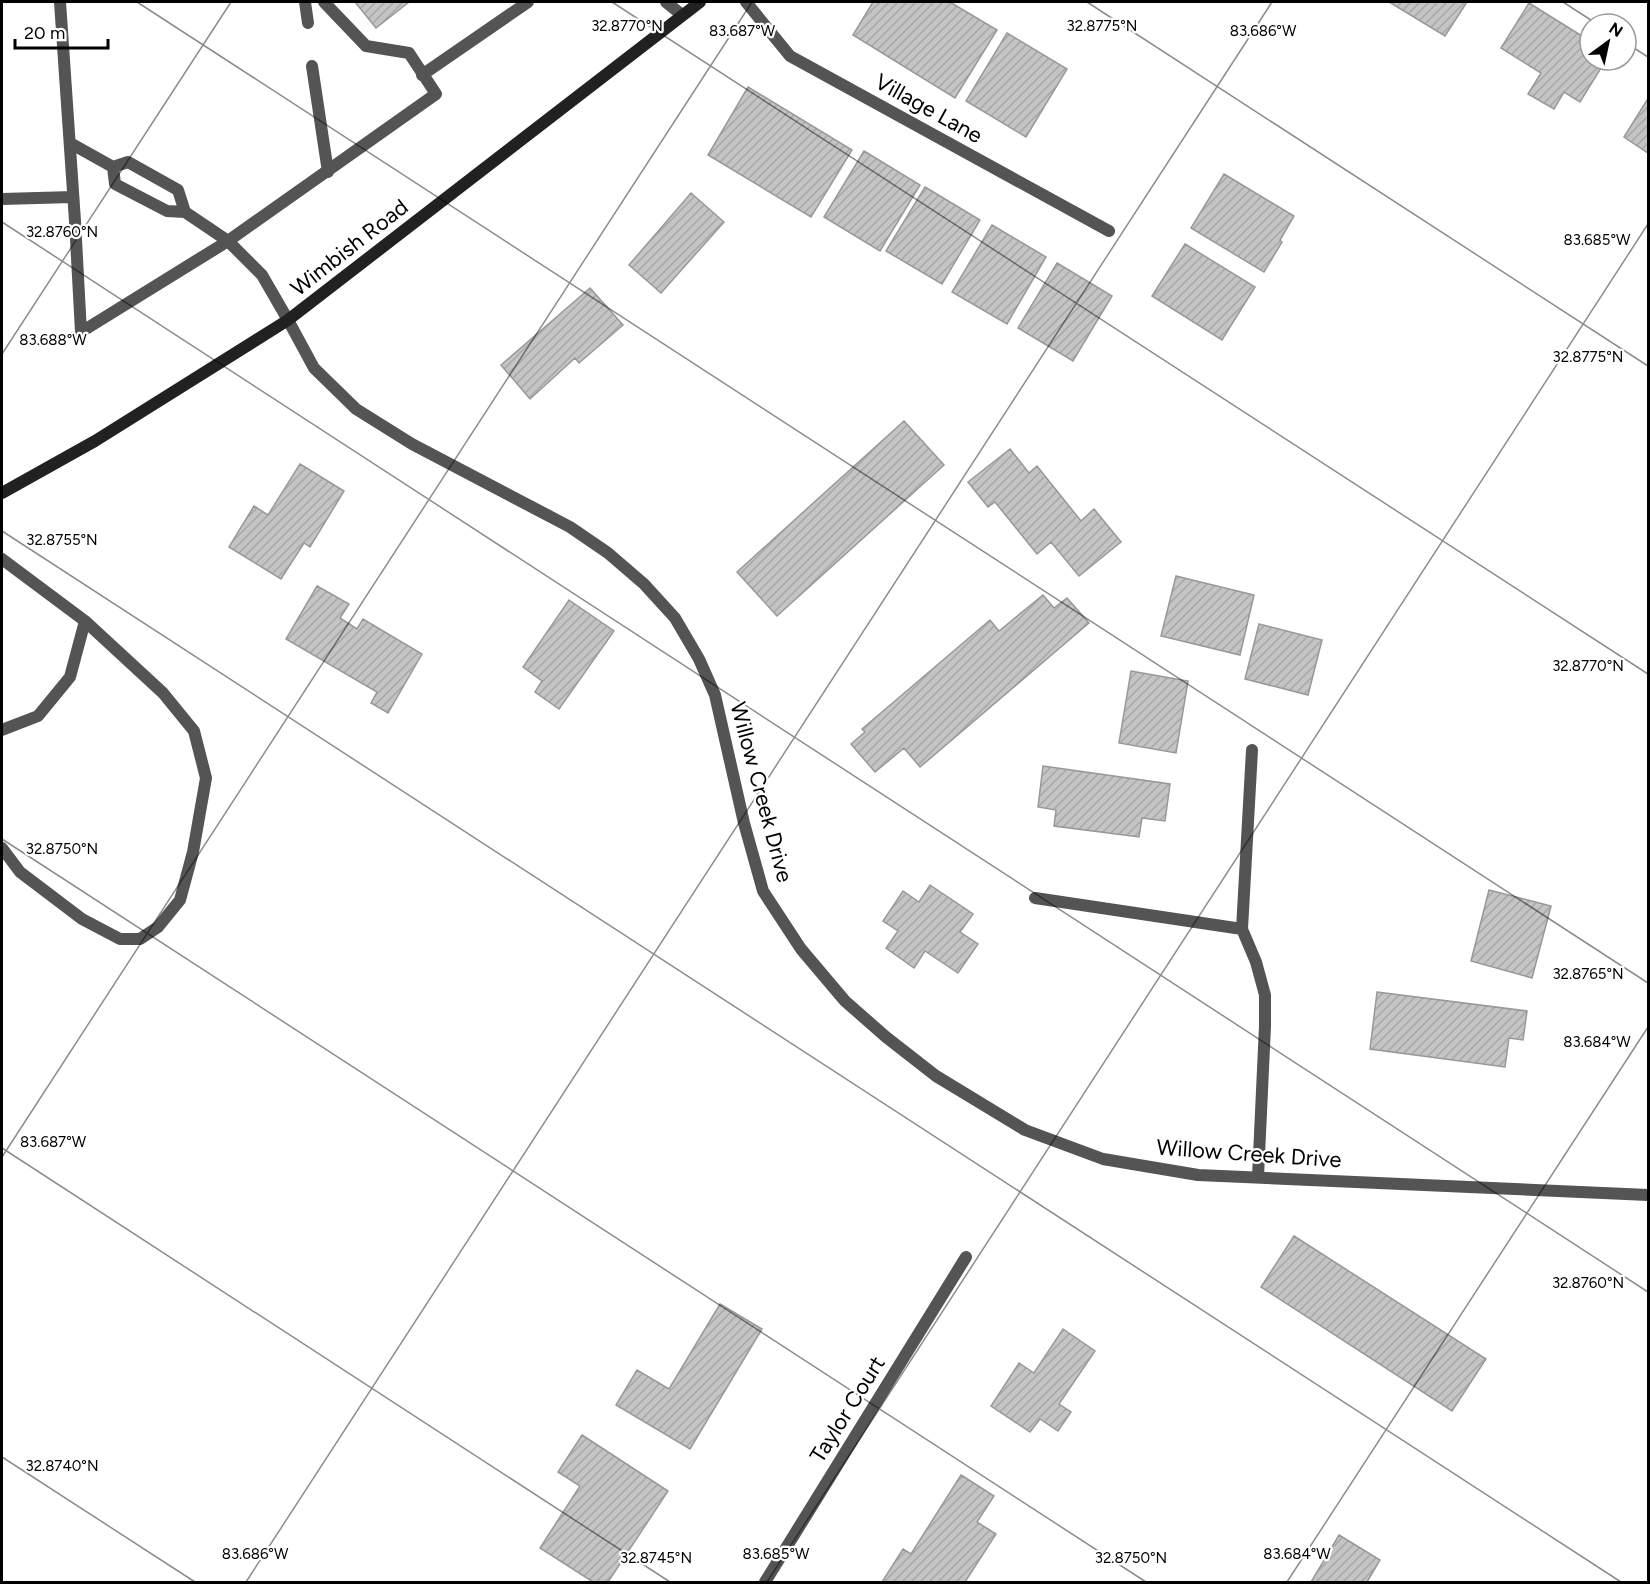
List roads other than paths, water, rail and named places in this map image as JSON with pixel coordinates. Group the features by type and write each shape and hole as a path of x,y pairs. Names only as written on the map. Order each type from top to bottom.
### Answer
{"street":[{"path":"60,2 81,332 228,241 436,94 409,53 366,46 324,2"},
{"path":"305,2 308,23"},
{"path":"422,75 528,2"},
{"path":"666,2 682,15"},
{"name":"Wimbish Road","path":"2,493 95,441 288,320 700,2"},
{"name":"Village Lane","path":"747,2 789,56 1108,231"},
{"path":"312,66 328,172"},
{"path":"70,143 113,167 128,162 178,190 185,212 167,211 115,184 113,167"},
{"path":"2,199 73,197"},
{"name":"Willow Creek Drive","path":"185,212 228,241 262,275 314,369 356,409 412,444 570,526 608,553 644,584 675,618 699,659 715,694 744,823 764,891 801,949 845,1001 936,1076 1025,1131 1103,1159 1197,1175 1648,1195"},
{"path":"2,559 85,621 163,693 194,731 206,778 193,852 180,900 158,927 140,939 120,939 82,919 20,872 2,848"},
{"path":"2,730 38,716 70,677 85,621"},
{"path":"1252,750 1242,929 1256,962 1265,995 1258,1177"},
{"path":"1035,898 1242,929"},
{"name":"Taylor Court","path":"765,1582 966,1257"}]}
